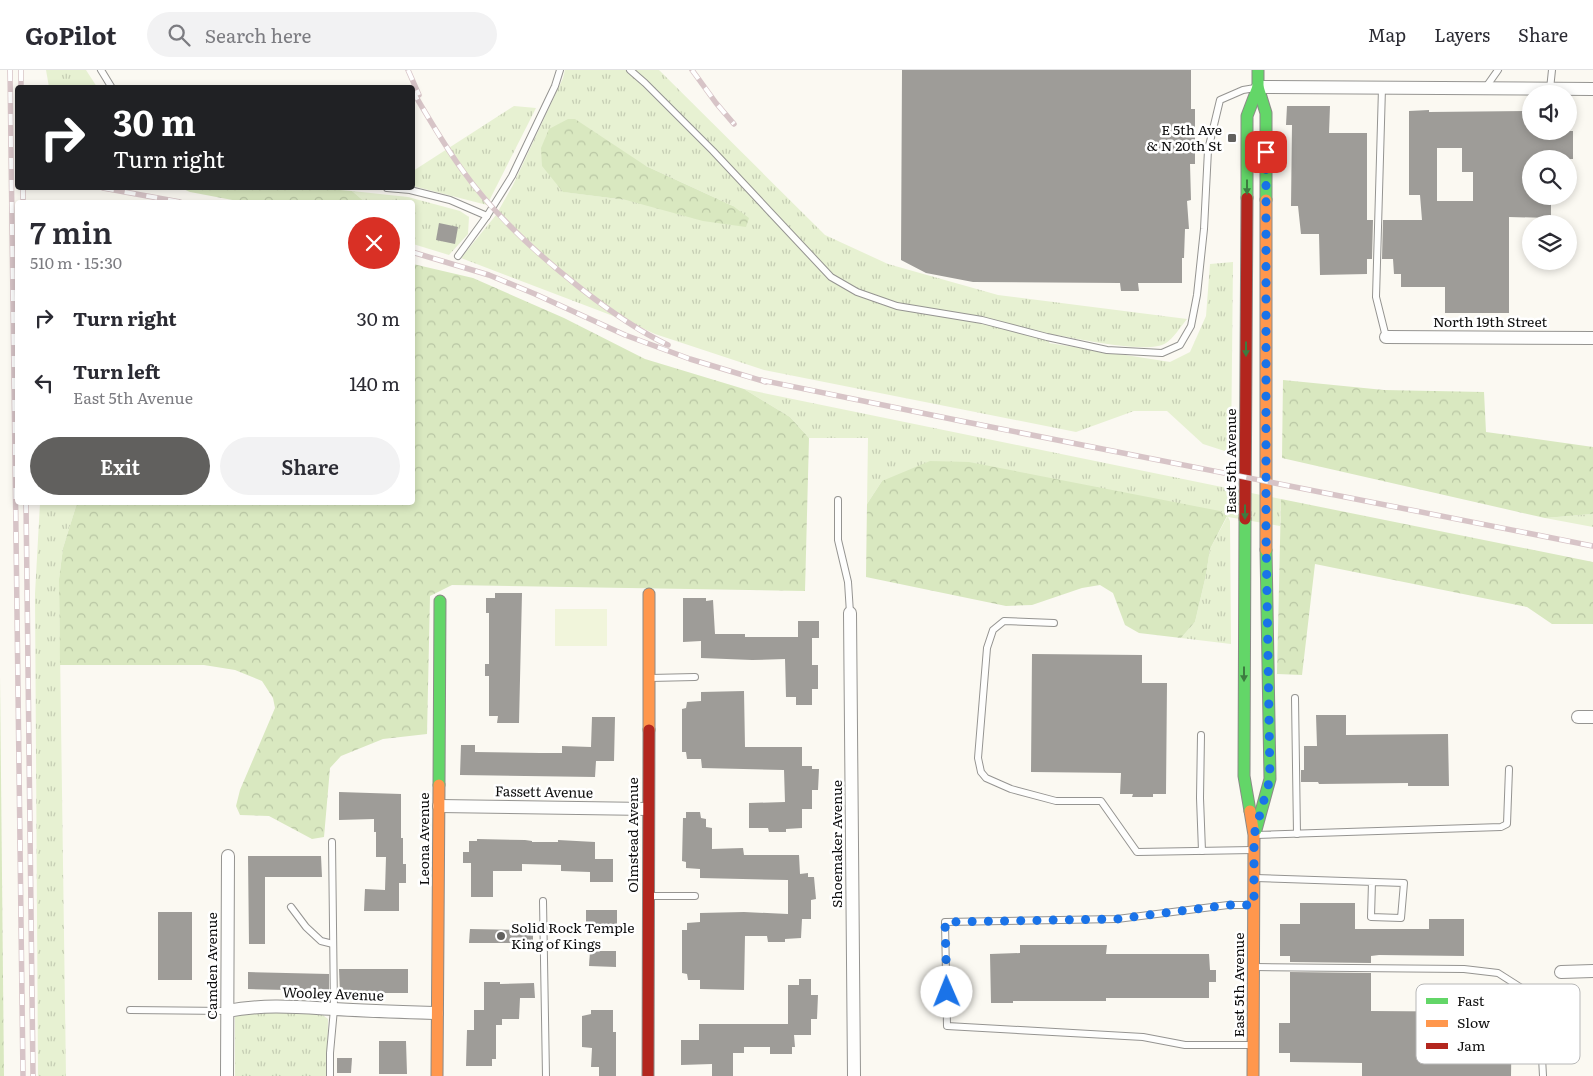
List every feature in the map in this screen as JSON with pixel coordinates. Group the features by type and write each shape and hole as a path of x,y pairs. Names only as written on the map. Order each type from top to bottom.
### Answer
{"main road":[{"name":"East 5th Avenue","path":"1254,835 1270,779 1266,534 1266,113 1258,87 1258,70"},
{"name":"East 5th Avenue","path":"1254,1076 1254,835 1244,776 1247,116 1258,87"},
{"name":"Olmstead Avenue","path":"648,1076 649,594"},
{"name":"Leona Avenue","path":"437,1076 440,601"}],"street":[{"path":"1258,87 1522,89"},
{"path":"1577,89 1593,89"},
{"name":"North 19th Street","path":"1386,337 1593,338"},
{"name":"Shoemaker Avenue","path":"850,613 854,1076"},
{"path":"1578,717 1593,718"},
{"name":"Fassett Avenue","path":"439,806 648,809"},
{"name":"Camden Avenue","path":"227,1076 228,856"},
{"path":"1561,972 1593,971"},
{"name":"Wooley Avenue","path":"227,1011 248,1007 290,1006 437,1013"}],"lane":[{"path":"101,70 110,85"},
{"path":"458,256 487,216 512,176 555,86 560,70"},
{"path":"630,70 712,151 831,277 857,292 897,306 982,320 1107,350 1162,353 1180,345 1191,326 1197,296 1204,229 1208,150 1220,100 1243,90 1258,87"},
{"path":"1485,88 1498,70"},
{"path":"1550,85 1552,70"},
{"path":"1382,88 1376,297 1386,337"},
{"path":"410,190 450,200 487,216"},
{"path":"838,500 838,540 848,582 850,613"},
{"path":"1054,624 1004,621 993,630 987,648 978,758 981,772 986,778 1011,789 1056,801 1101,801 1137,852 1254,850"},
{"path":"649,678 695,677"},
{"path":"1295,698 1297,834"},
{"path":"1201,735 1202,851"},
{"path":"1254,835 1501,827 1507,824 1509,769"},
{"path":"330,1076 334,1009 332,842"},
{"path":"1254,878 1404,883 1400,918 1371,917 1372,882"},
{"path":"648,896 695,896"},
{"path":"543,901 546,1076"},
{"path":"1254,905 1228,905 1117,919 945,922 947,1026 1143,1037 1185,1045 1254,1045"},
{"path":"291,907 306,927 321,941 334,944"},
{"path":"1254,967 1464,970 1498,973 1515,984"},
{"path":"130,1010 227,1011"}],"green space":[{"path":"46,70 86,70 96,85 49,85"},
{"path":"565,70 659,70 825,235 888,264 998,295 1187,319 1169,341 1157,346 1128,346 1051,334 1049,343 1170,362 1190,352 1206,316 1210,264 1233,262 1231,453 1203,444 1167,411 1134,411 1076,432 764,370 655,334 629,322 461,258 496,215 513,185","holes":["646,166 733,206 626,200 564,192"]},
{"path":"514,106 536,108 487,205 415,187 415,170"},
{"path":"568,119 575,119 646,166 733,206 749,218 746,227 703,221 626,200 563,192 542,166 541,148 549,129"},
{"path":"186,190 340,190 352,191 363,200 232,200"},
{"path":"352,191 408,197 460,211 469,217 468,234 449,255 415,245 415,200 363,200"},
{"path":"415,264 473,278 564,318 645,359 744,389 790,417 809,438 805,591 452,585 430,596 427,734 383,739 341,756 330,768 324,837 312,839 269,816 240,815 236,806 240,790 275,708 273,698 262,681 235,670 204,665 60,665 59,579 63,548 76,505 415,505"},
{"path":"1283,380 1384,390 1484,392 1486,432 1593,447 1593,514 1545,518 1282,458"},
{"path":"744,389 1281,499 1280,526 1228,517 1230,521 1231,644 1181,638 1195,622 1210,549 1227,517 882,481 867,504 868,438 809,438 790,417"},
{"path":"930,461 969,462 1220,511 1227,516 1210,549 1195,622 1181,638 1139,633 1125,625 1113,593 1100,585 1082,588 1032,605 1006,606 866,577 867,504 882,481"},
{"path":"1281,499 1593,562 1593,624 1552,624 1527,607 1315,564 1302,675 1277,674"},
{"path":"40,505 76,505 63,548 59,579 66,1076 38,1076 35,594"},
{"path":"1593,514 1593,527 1545,518"},
{"path":"555,609 607,609 607,646 555,646"},
{"path":"0,675 4,1076 0,1076"},
{"path":"235,1013 320,1013 328,1019 327,1076 235,1076"}],"building":[{"path":"902,70 1191,70 1191,109 1195,109 1195,164 1190,164 1191,200 1187,201 1189,229 1185,229 1182,283 1138,283 1139,291 1121,291 1120,283 973,282 926,273 901,260"},
{"path":"1287,106 1330,106 1329,133 1367,133 1367,220 1373,220 1372,259 1367,259 1367,274 1320,275 1319,234 1301,234 1298,206 1291,206 1292,125 1286,125"},
{"path":"1409,111 1522,111 1522,140 1573,140 1573,150 1522,150 1522,205 1551,205 1551,215 1509,217 1509,313 1445,313 1445,287 1401,287 1401,274 1394,274 1393,259 1382,259 1383,220 1422,220 1420,195 1409,195","holes":["1437,148 1462,148 1462,172 1473,172 1473,201 1437,201"]},
{"path":"439,223 458,227 455,244 436,240"},
{"path":"495,593 522,593 519,723 497,723 498,716 489,716 489,676 485,676 485,664 489,664 489,613 486,613 486,598 495,598"},
{"path":"683,598 706,598 706,601 713,600 715,634 745,634 745,637 798,637 798,621 819,621 819,638 812,638 812,665 818,665 818,689 812,689 812,705 796,705 796,697 786,697 785,659 701,658 701,641 683,642"},
{"path":"1032,654 1142,655 1142,683 1167,683 1166,794 1153,794 1153,797 1132,797 1133,794 1120,794 1121,773 1031,772"},
{"path":"744,691 745,747 802,747 802,766 812,766 812,769 819,769 818,790 812,790 812,809 802,809 802,828 786,829 786,832 769,832 768,828 749,828 749,803 785,802 784,770 702,768 701,759 687,759 686,752 682,752 682,709 686,708 687,702 701,701 701,692"},
{"path":"1316,715 1346,715 1346,735 1448,734 1449,786 1408,786 1408,783 1319,784 1318,782 1301,782 1301,770 1304,770 1304,746 1317,746"},
{"path":"592,717 615,717 614,761 596,761 595,777 460,775 461,745 475,745 475,752 562,753 562,746 591,747"},
{"path":"339,792 401,794 401,838 403,838 403,864 406,864 406,883 399,883 399,911 364,911 365,889 385,890 386,857 376,857 374,819 339,820"},
{"path":"686,812 700,812 701,818 706,819 706,827 712,828 712,849 743,848 744,855 799,855 800,874 808,873 808,877 814,877 816,899 811,900 811,919 802,919 801,938 785,939 785,942 768,942 767,936 745,936 744,990 700,989 700,980 688,980 687,974 682,973 682,930 687,930 687,923 700,922 700,913 788,914 788,880 700,878 700,869 686,868 686,862 682,861 683,818 686,818"},
{"path":"477,839 525,840 532,842 558,842 558,840 595,842 595,859 613,859 613,882 590,882 590,872 561,871 561,865 522,864 522,871 493,871 493,897 471,897 471,863 463,863 463,852 469,852 469,841 477,841"},
{"path":"248,856 321,856 322,877 265,877 265,944 249,944"},
{"path":"1300,903 1355,903 1355,929 1429,929 1429,919 1464,919 1464,956 1379,955 1371,956 1371,963 1290,962 1290,956 1280,956 1280,924 1300,924"},
{"path":"586,910 617,910 617,925 586,925"},
{"path":"158,912 192,912 192,980 158,980"},
{"name":"Solid Rock Temple King of Kings","path":"470,929 533,930 533,943 469,943"},
{"path":"1020,945 1107,945 1106,954 1209,954 1210,970 1216,970 1216,982 1209,982 1209,998 1106,998 1106,1001 1013,1001 1013,1003 991,1003 990,954 1020,953"},
{"path":"590,951 616,951 616,967 589,966"},
{"path":"339,969 408,969 408,993 340,993"},
{"path":"248,972 329,974 329,991 248,989"},
{"path":"1290,972 1371,973 1371,1011 1416,1011 1416,1064 1511,1064 1511,1076 1362,1076 1362,1063 1290,1062 1290,1053 1279,1053 1279,1023 1290,1023"},
{"path":"799,979 811,979 811,995 818,995 817,1019 811,1019 811,1035 794,1035 795,1047 792,1047 792,1054 770,1054 770,1047 744,1047 744,1053 733,1053 733,1076 712,1076 712,1064 681,1065 681,1040 699,1040 699,1024 788,1024 788,985 799,985"},
{"path":"484,982 500,982 500,984 534,983 535,998 520,998 519,1019 502,1019 502,1025 496,1025 496,1059 492,1059 492,1066 466,1066 467,1030 474,1030 474,1010 484,1010"},
{"path":"591,1010 613,1010 613,1032 616,1032 616,1076 599,1076 599,1067 591,1067 592,1048 582,1047 582,1016 591,1014"},
{"path":"379,1041 406,1041 407,1074 379,1074"},
{"path":"337,1058 352,1058 351,1073 337,1073"}],"railway":[{"path":"10,70 15,457"},
{"path":"21,70 21,85"},
{"path":"408,70 415,85"},
{"path":"692,70 734,124"},
{"path":"415,86 419,95"},
{"path":"415,95 463,171 502,219 547,261 600,303 633,326 668,345"},
{"path":"23,190 23,200"},
{"path":"114,190 169,200"},
{"path":"415,253 489,275 625,335 690,359 766,382"},
{"path":"761,380 1593,546"},
{"path":"16,505 23,1076"},
{"path":"26,505 33,1076"}],"traffic: fast":[{"path":"1258,70 1258,87 1266,113 1266,200"},
{"path":"1247,198 1247,116 1258,87"},
{"path":"1245,519 1244,776 1250,811"},
{"path":"1256,830 1270,779 1266,550"},
{"path":"439,785 440,601"}],"traffic: slow":[{"path":"1266,200 1266,550"},
{"path":"649,594 649,730"},
{"path":"437,1076 439,785"},
{"path":"1250,811 1254,835 1253,1076"}],"traffic: jam":[{"path":"1245,519 1247,198"},
{"path":"648,1076 649,730"}],"place":[{"name":"E 5th Ave & N 20th St","path":"1232,138"},
{"name":"Solid Rock Temple King of Kings","path":"501,936"}],"route":[{"path":"947,992 945,922 1117,919 1228,905 1254,905 1254,835 1270,779 1266,534 1266,152"}]}
